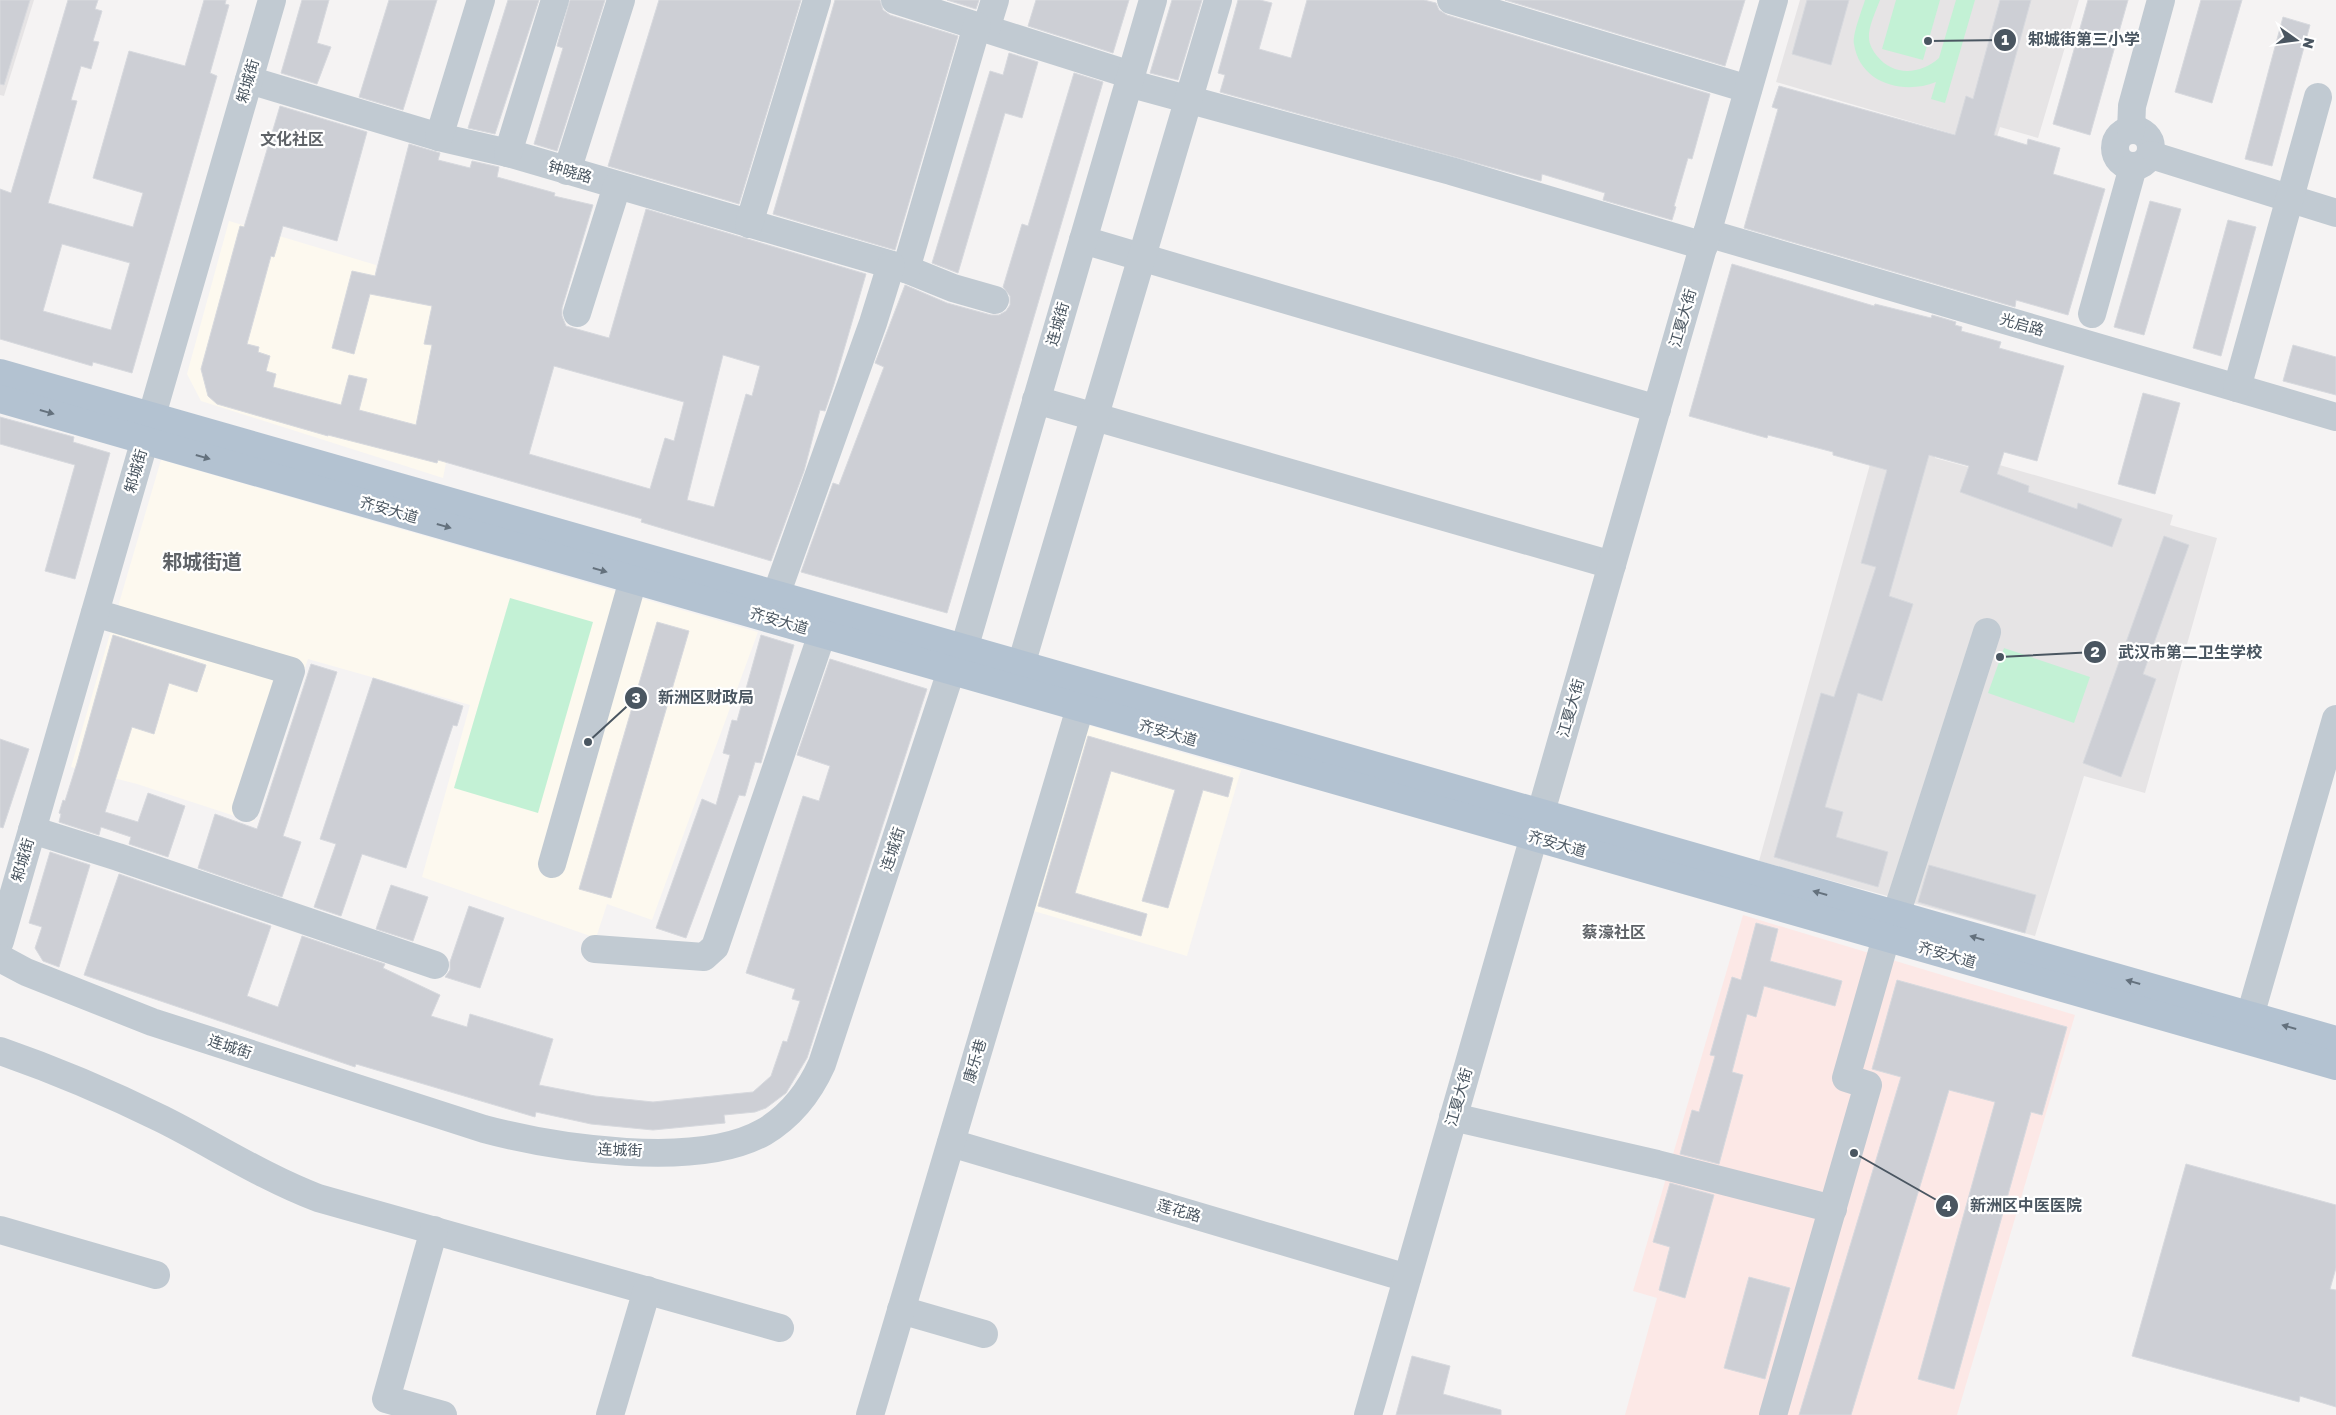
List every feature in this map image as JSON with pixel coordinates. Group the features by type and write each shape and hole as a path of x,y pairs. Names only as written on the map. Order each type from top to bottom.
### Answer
{"main road":[{"name":"齐安大道","path":"0,374 148,428 633,580 822,634 958,660 1021,665 1537,825 1891,926 2336,1066"},
{"name":"齐安大道","path":"0,399 148,428 776,595 958,660 1080,708 1537,825"},
{"name":"齐安大道","path":"1891,926 2250,1016 2336,1040"}],"street":[{"name":"邾城街","path":"0,941 6,895 32,830 272,0"},
{"path":"439,137 481,0"},
{"path":"508,154 555,0"},
{"path":"567,171 621,0"},
{"path":"749,224 817,0"},
{"name":"光启路","path":"895,0 1188,100 1705,240 2336,417"},
{"path":"776,595 873,323 898,267 981,28 996,0"},
{"name":"连城街","path":"0,958 26,972 152,1022 492,1132 518,1138 597,1150 671,1151 732,1145 763,1132 791,1112 814,1082 822,1064 958,660 1036,400 1152,0"},
{"path":"1021,665 1218,0"},
{"path":"1451,0 1748,89"},
{"name":"江夏大街","path":"1368,1415 1774,0"},
{"path":"2161,0 2132,106 2131,130 2120,135 2115,150 2122,163 2142,161 2290,198 2336,213"},
{"name":"钟晓路","path":"249,80 439,137 508,154 898,267 953,288 995,300"},
{"path":"2238,388 2318,97"},
{"path":"2092,314 2142,161"},
{"path":"577,313 616,186"},
{"path":"1083,240 1657,409"},
{"path":"1036,400 1612,565"},
{"path":"552,864 633,580"},
{"path":"95,613 291,671 246,808"},
{"path":"1773,1415 1868,1085 1846,1078 1891,926 1986,632"},
{"path":"595,949 704,957 715,946 822,634"},
{"name":"康乐巷","path":"870,1415 1080,708"},
{"path":"2250,1016 2336,719"},
{"path":"32,830 118,857 435,965"},
{"path":"0,1051 52,1069 162,1119 282,1184 318,1198 780,1328"},
{"path":"1453,1117 1657,1164 1833,1210"},
{"name":"莲花路","path":"951,1144 1407,1278"},
{"path":"0,1230 156,1275"},
{"path":"434,1230 386,1399 443,1415"},
{"path":"610,1415 647,1290"},
{"path":"901,1310 984,1334"}],"shaded area":[{"path":"0,0 34,0 4,96 0,95"},
{"path":"1800,0 2079,0 2038,138 2000,127 1994,146 1776,82"},
{"path":"229,221 376,265 375,274 479,295 443,478 201,401 187,374"},
{"path":"1878,436 1936,453 1935,458 1968,467 1972,457 2173,515 2170,525 2217,538 2145,793 2084,776 2035,936 1759,861"},
{"path":"161,460 758,632 652,920 607,904 596,938 422,877 470,705 308,659 253,822 137,784 71,767"},
{"path":"1081,723 1241,770 1187,956 1027,909"},
{"path":"1743,915 2075,1015 1957,1415 1625,1415 1657,1298 1633,1291"}],"green space":[{"path":"1865,0 1880,0 1869,34 1873,50 1884,63 1899,70 1908,71 1924,67 1939,58 1956,0 1975,0 1945,103 1931,99 1936,82 1924,86 1898,86 1885,83 1865,69 1858,58 1854,40"},
{"path":"1896,0 1940,0 1923,60 1882,49"},
{"path":"510,598 593,622 538,813 454,788"},
{"path":"2004,648 2090,677 2074,723 1988,693"}],"building":[{"path":"0,0 30,0 4,85 0,84"},
{"path":"68,0 98,0 95,9 102,11 93,41 99,42 91,69 81,66 71,100 77,101 48,203 133,227 143,193 93,178 129,51 185,66 204,0 226,0 225,4 229,5 210,73 217,76 132,373 93,362 92,366 0,339 0,189 11,193","holes":["62,244 130,263 111,330 43,311"]},
{"path":"302,0 329,0 317,43 331,47 317,84 281,73"},
{"path":"389,0 437,0 403,110 359,97"},
{"path":"508,0 539,0 495,134 468,128"},
{"path":"570,0 605,0 557,151 534,144 563,48 557,46"},
{"path":"659,0 801,0 739,204 608,166"},
{"path":"835,0 880,0 883,10 890,15 958,36 895,250 773,214"},
{"path":"947,0 979,0 976,9"},
{"path":"1036,0 1129,0 1113,53 1028,26"},
{"path":"1172,0 1202,0 1178,80 1150,73"},
{"path":"1238,0 1260,0 1272,3 1259,49 1291,58 1307,0 1424,0 1436,3 1439,10 1447,15 1710,94 1692,159 1688,158 1674,206 1676,207 1672,220 1603,200 1605,193 1542,174 1541,181 1220,92 1225,75 1218,73"},
{"path":"1505,0 1745,0 1725,66"},
{"path":"1807,0 1849,0 1831,65 1792,54"},
{"path":"2000,0 2031,0 1994,135 2027,145 2028,139 2060,148 2053,174 2105,189 2068,315 2016,300 2015,307 1744,228 1778,109 1772,107 1779,86 1955,135 1966,96 1973,99"},
{"path":"2088,0 2128,0 2090,135 2053,124"},
{"path":"2201,0 2242,0 2212,103 2175,92"},
{"path":"2283,17 2310,25 2272,166 2245,159"},
{"path":"1009,53 1038,62 1022,118 1005,113 958,273 932,263 990,71 1003,75"},
{"path":"1074,73 1103,82 947,613 801,572 833,483 839,485 884,367 875,363 905,285 947,303 991,315 999,315 1006,311 1010,305 1010,296 1003,287 1022,224 1028,226"},
{"path":"280,106 367,132 337,241 283,226 274,257 271,256 247,344 259,347 258,352 270,356 266,371 276,374 273,387 341,405 349,375 367,379 359,410 416,425 432,345 424,344 432,306 370,294 354,354 332,348 352,271 375,276 409,144 440,153 438,160 470,168 472,161 499,167 497,177 555,193 554,196 593,205 562,308 562,316 566,326 609,338 646,209 866,274 834,384 825,411 820,410 804,471 771,561 641,522 642,519 438,460 437,463 328,436 217,404 208,396 201,369 240,226 244,227","holes":["723,355 760,366 752,396 746,394 714,507 687,500","554,366 684,402 674,441 665,438 650,489 529,454"]},
{"path":"2150,201 2181,209 2144,335 2114,327"},
{"path":"2228,220 2256,227 2221,356 2193,348"},
{"path":"1732,264 1874,306 1875,304 1931,318 1932,315 1956,322 1955,325 1962,327 1961,331 2001,342 1999,348 2064,366 2037,461 2004,452 1997,474 2029,486 2028,492 2077,509 2078,503 2122,519 2112,547 1960,492 1969,466 1929,455 1889,596 1913,604 1882,701 1858,693 1825,807 1843,812 1836,837 1888,852 1878,887 1774,857 1821,693 1834,697 1876,567 1861,563 1887,470 1833,455 1833,452 1768,435 1767,438 1689,416"},
{"path":"2293,345 2336,357 2336,395 2283,381"},
{"path":"2143,393 2180,403 2155,494 2118,484"},
{"path":"0,417 74,437 73,442 110,453 75,579 45,571 75,465 0,444"},
{"path":"2164,536 2189,545 2143,674 2156,679 2121,777 2083,763"},
{"path":"657,622 689,631 611,898 579,889"},
{"path":"113,635 206,665 197,692 169,683 154,734 132,727 105,812 138,822 148,793 185,806 168,857 129,844 131,837 101,827 99,835 59,822 61,814 59,813 63,800 65,801 77,763"},
{"path":"761,635 794,645 761,763 755,762 745,796 739,795 686,938 656,928 702,799 716,805 730,755 723,753 732,720 737,721"},
{"path":"830,659 927,689 807,1058 786,1093 766,1108 755,1112 724,1115 725,1123 653,1130 591,1124 536,1112 535,1117 356,1064 355,1067 84,975 119,874 271,926 247,996 278,1007 302,936 385,964 383,968 440,995 431,1016 467,1027 470,1014 553,1039 539,1085 595,1096 653,1102 753,1092 771,1076 783,1041 787,1042 800,1001 792,999 795,989 746,973 803,796 819,801 830,766 797,755"},
{"path":"311,664 337,672 283,836 301,842 282,897 198,868 215,814 257,829"},
{"path":"373,678 463,706 457,726 453,725 406,868 362,854 341,916 314,907 336,844 320,839"},
{"path":"1088,736 1233,778 1228,797 1203,790 1168,908 1142,901 1175,790 1111,771 1075,893 1147,914 1141,936 1038,906"},
{"path":"0,739 29,749 3,828 0,827"},
{"path":"50,852 90,865 59,967 43,961 35,948 42,927 29,923"},
{"path":"1929,865 2036,895 2025,933 1918,902"},
{"path":"391,885 428,897 413,941 376,929"},
{"path":"469,906 504,918 480,988 445,977 450,970 450,962"},
{"path":"1756,923 1778,929 1770,961 1842,981 1835,1006 1764,986 1756,1017 1747,1014 1732,1072 1743,1075 1719,1164 1680,1154 1692,1110 1699,1112 1715,1056 1710,1055 1732,977 1741,980"},
{"path":"1897,980 2067,1027 2042,1115 2031,1112 1954,1389 1918,1379 1995,1102 1949,1090 1851,1415 1799,1415 1901,1077 1872,1069"},
{"path":"2186,1164 2336,1205 2336,1268 2330,1289 2336,1290 2336,1407 2300,1396 2299,1402 2132,1356"},
{"path":"1670,1183 1714,1195 1685,1298 1659,1290 1670,1247 1653,1242"},
{"path":"1749,1277 1790,1288 1765,1379 1724,1368"},
{"path":"1412,1356 1450,1366 1443,1394 1501,1410 1501,1415 1396,1415"}],"place":[{"name":"邾城街第三小学","path":"1928,41"},
{"name":"武汉市第二卫生学校","path":"2000,657"},
{"name":"新洲区财政局","path":"588,742"},
{"name":"新洲区中医医院","path":"1854,1153"}],"district":[{"name":"文化社区","path":"292,139"},
{"name":"邾城街道","path":"202,562"},
{"name":"蔡濠社区","path":"1614,932"}]}
